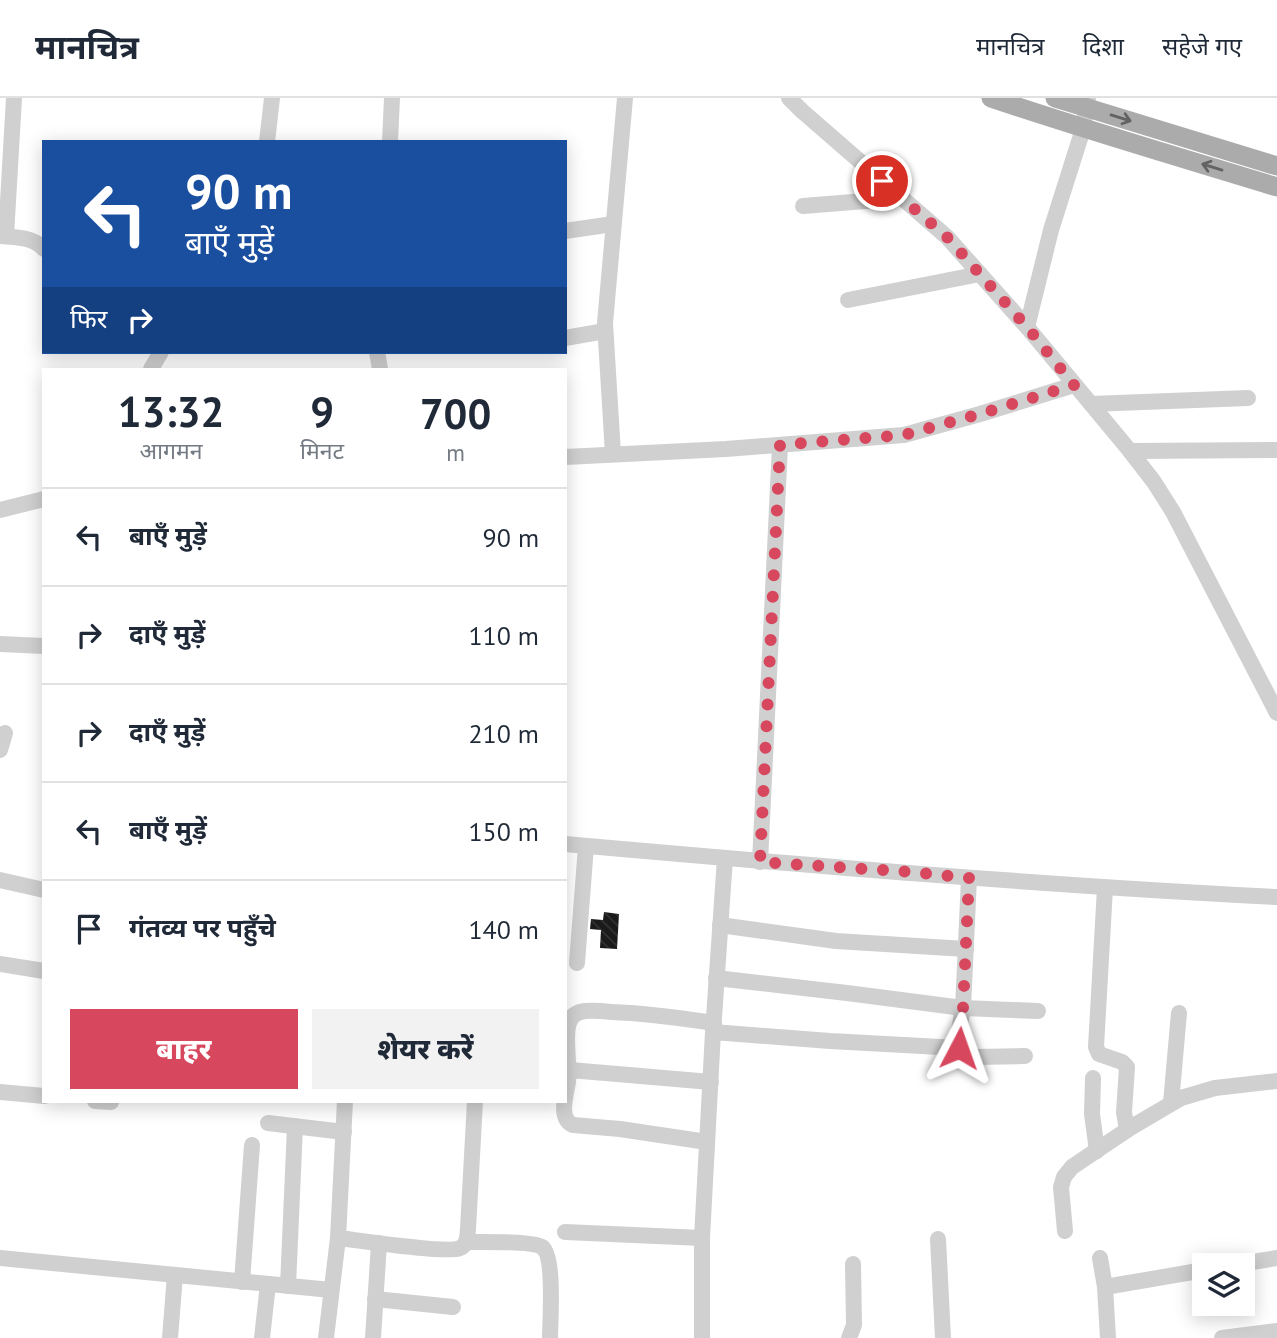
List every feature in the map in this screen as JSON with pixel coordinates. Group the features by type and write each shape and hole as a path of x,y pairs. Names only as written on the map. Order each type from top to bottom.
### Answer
{"main road":[{"path":"991,98 1083,129 1277,187"},
{"path":"1055,98 1088,103 1277,166"}],"street":[{"path":"14,98 3,236 29,239 42,247"},
{"path":"267,140 272,98"},
{"path":"390,140 392,98"},
{"path":"612,454 605,331 625,98"},
{"path":"789,98 947,237 1027,327 1130,451 1173,512 1277,713"},
{"path":"1027,327 1051,230 1083,129 1088,103"},
{"path":"803,206 903,198"},
{"path":"567,231 613,225"},
{"path":"848,300 980,274"},
{"path":"567,338 605,331"},
{"path":"567,457 726,449 904,435 1074,385"},
{"path":"1091,404 1248,398"},
{"path":"760,862 780,445"},
{"path":"1130,451 1277,450"},
{"path":"0,510 42,500"},
{"path":"0,644 42,646"},
{"path":"0,750 5,733"},
{"path":"567,844 969,878 1277,897"},
{"path":"577,963 586,846"},
{"path":"702,1338 702,1238 725,858"},
{"path":"959,1048 969,878"},
{"path":"0,880 42,890"},
{"path":"1105,888 1096,1047 1099,1054 1122,1062 1127,1067 1124,1116 1127,1130"},
{"path":"720,925 836,941 966,949"},
{"path":"0,964 42,971"},
{"path":"716,978 963,1008 1038,1011"},
{"path":"567,1090 570,1070 569,1023 572,1016 587,1010 633,1013 713,1027 830,1041 959,1048 973,1057 1025,1056"},
{"path":"1171,1103 1179,1013"},
{"path":"570,1070 711,1082"},
{"path":"1093,1078 1092,1114 1097,1151"},
{"path":"1065,1231 1061,1187 1064,1177 1072,1167 1171,1103 1191,1094 1215,1088 1277,1081"},
{"path":"0,1092 42,1096"},
{"path":"326,1338 338,1238 345,1103"},
{"path":"338,1238 457,1250 463,1247 466,1242 475,1103"},
{"path":"565,1103 564,1110 569,1124 707,1142"},
{"path":"268,1123 344,1132"},
{"path":"288,1286 295,1126"},
{"path":"242,1282 252,1145"},
{"path":"565,1232 702,1238"},
{"path":"939,1239 943,1338"},
{"path":"466,1242 528,1244 544,1248 550,1273 550,1338"},
{"path":"373,1338 379,1243"},
{"path":"0,1258 331,1290"},
{"path":"1100,1258 1108,1338"},
{"path":"1255,1262 1277,1258"},
{"path":"849,1338 854,1325 853,1264"},
{"path":"1105,1287 1192,1272"},
{"path":"170,1338 175,1275"},
{"path":"262,1338 268,1284"},
{"path":"375,1299 453,1307"},
{"path":"1222,1338 1277,1331"}],"building":[{"path":"604,912 619,914 617,949 600,948 601,930 590,929 591,919 603,920"}],"route":[{"path":"882,181 947,237 1027,327 1074,385 904,435 780,445 760,862 969,878 959,1048"}]}
